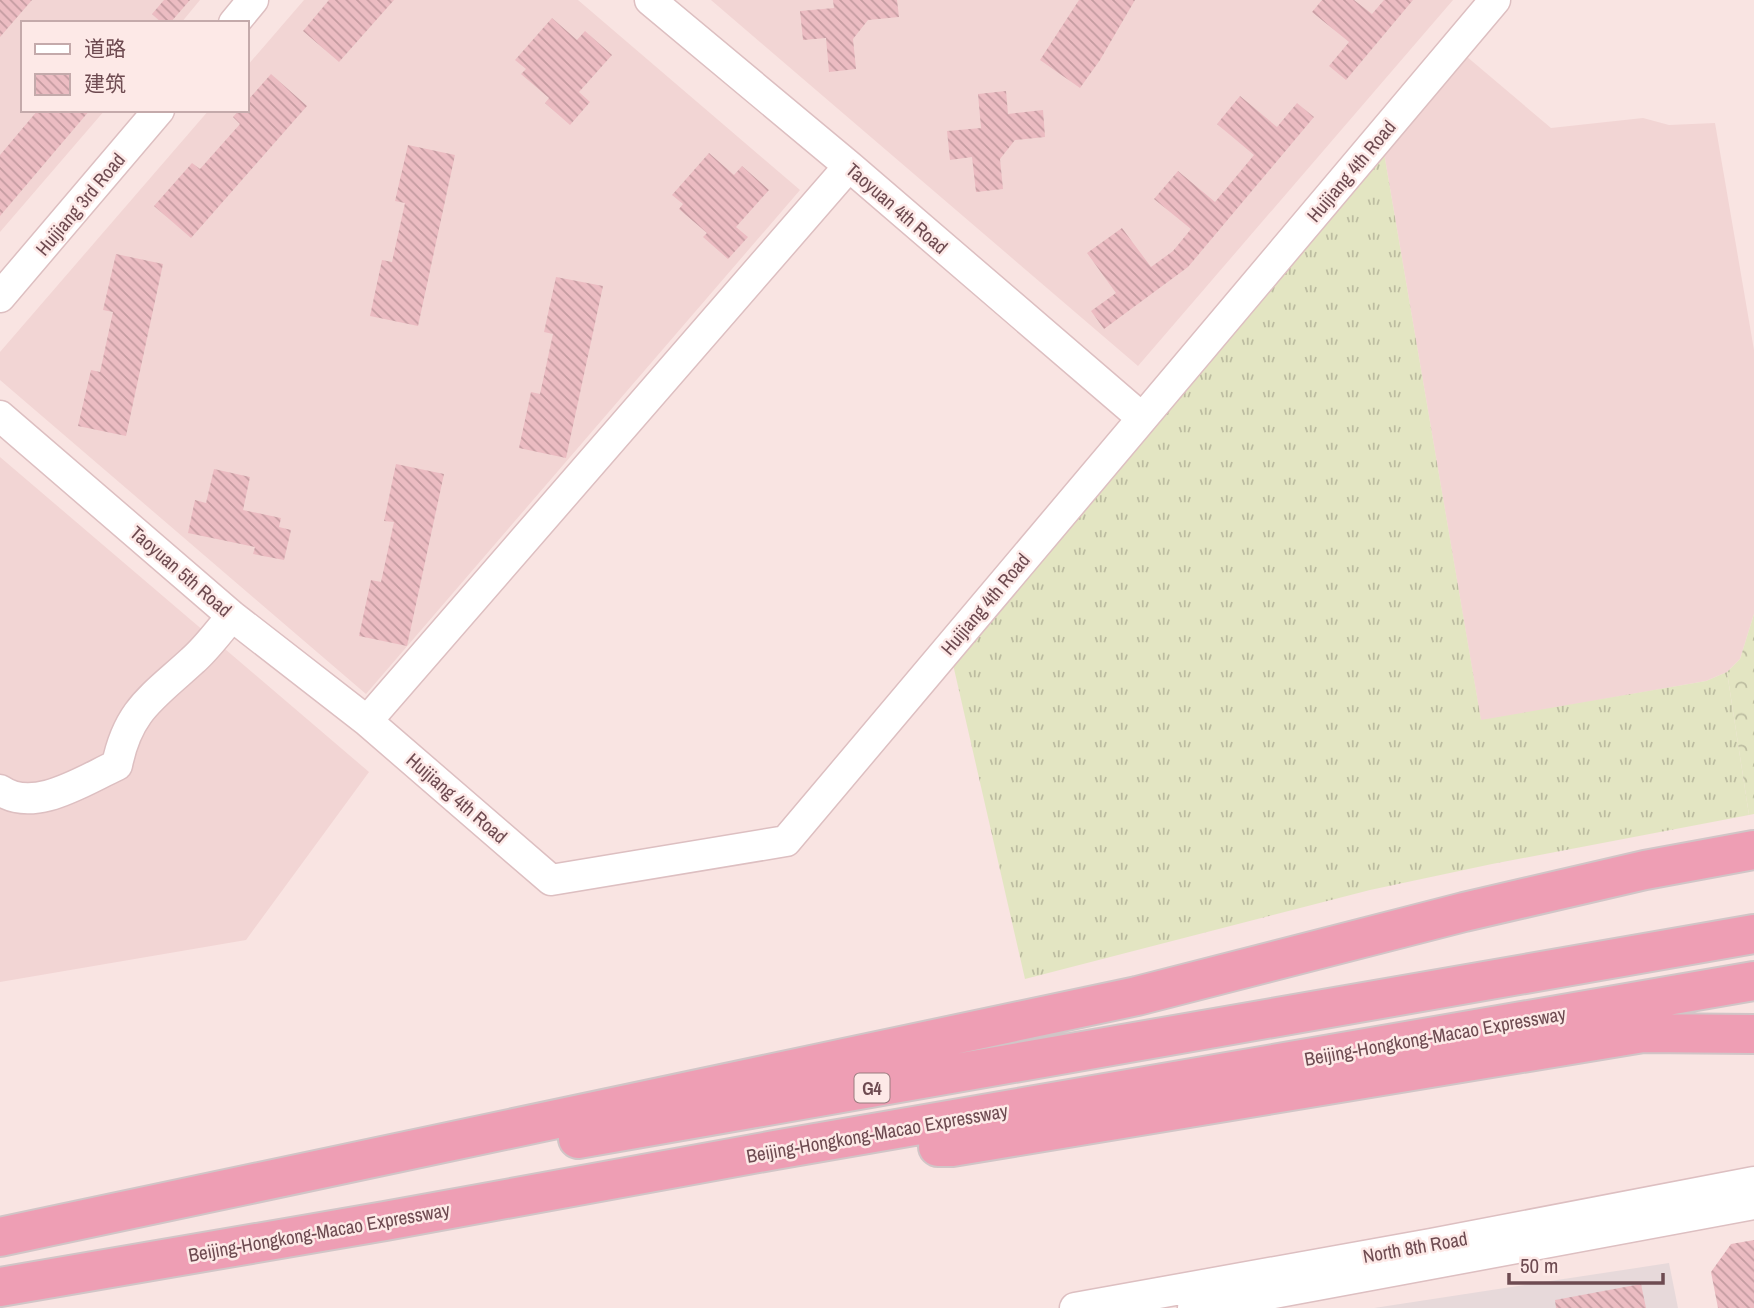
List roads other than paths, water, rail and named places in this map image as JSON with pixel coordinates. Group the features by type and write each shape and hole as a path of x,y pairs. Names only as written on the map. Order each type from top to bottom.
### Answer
{"highway":[{"path":"0,1238 1137,996 1464,912 1645,870 1754,850"},
{"name":"G4","path":"0,1238 1749,935"},
{"name":"Beijing-Hongkong-Macao Expressway","path":"0,1287 1754,981"},
{"path":"775,1150 951,1147 1643,1033 1754,1034"}],"street":[{"path":"236,21 253,0"},
{"name":"Taoyuan 4th Road","path":"650,0 849,166 1142,418"},
{"name":"Huijiang 4th Road","path":"367,721 551,880 786,841 1495,0"},
{"name":"Huijiang 3rd Road","path":"0,297 157,112"},
{"path":"367,721 849,166"},
{"name":"Taoyuan 5th Road","path":"0,416 232,616 367,721"},
{"path":"0,790 12,798 24,800 44,796 117,765 127,732 138,711 161,687 194,660 232,616"},
{"name":"North 8th Road","path":"1075,1308 1754,1182"},
{"name":"North 8th Road","path":"1193,1308 1754,1204"}]}
